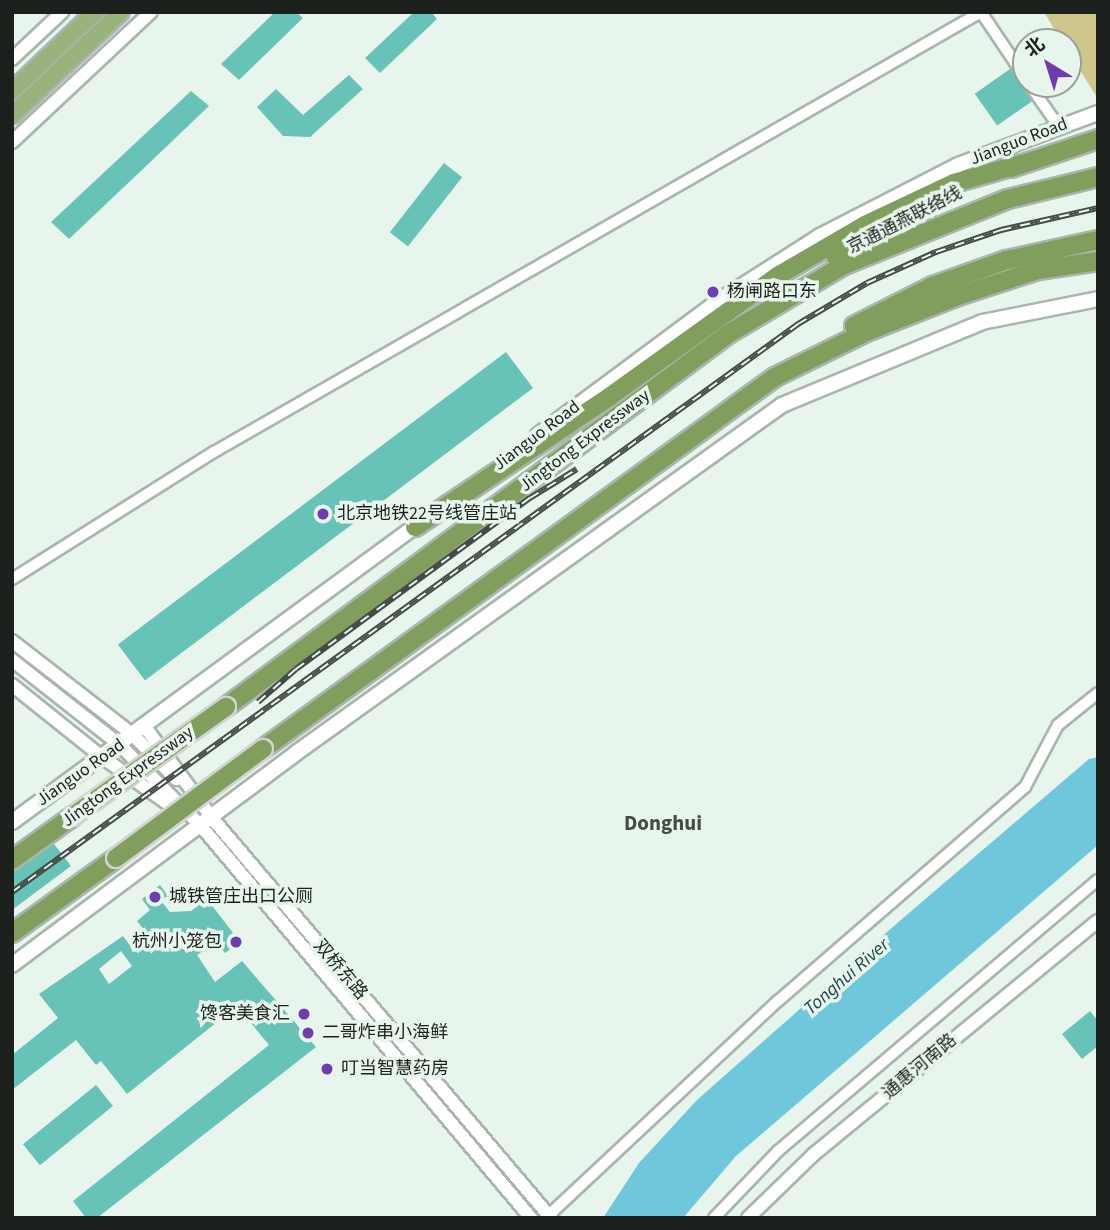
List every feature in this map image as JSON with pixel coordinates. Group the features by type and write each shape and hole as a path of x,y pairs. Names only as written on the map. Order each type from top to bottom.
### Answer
{"highway":[{"path":"12,90 95,12"},
{"path":"12,115 121,12"},
{"name":"京通通燕联络线","path":"729,334 828,261 1021,164 1098,139"},
{"path":"415,527 609,397 779,275 865,225 954,183 1021,164"},
{"name":"Jingtong Expressway","path":"12,860 226,707 729,334 842,266 920,230 1008,199 1098,177"},
{"path":"12,933 775,377 855,326 933,286 1007,260 1098,240"},
{"path":"775,377 866,332 958,296 1038,270 1098,261"}],"main road":[{"name":"Jianguo Road","path":"12,821 120,745 720,300 820,236 958,165 1098,113"},
{"path":"12,965 667,483 782,405 982,321 1098,299"}],"street":[{"path":"12,59 62,12"},
{"path":"12,142 151,12"},
{"path":"12,579 214,452 981,12 1012,58"},
{"path":"1039,98 1059,127"},
{"name":"双桥东路","path":"12,641 139,731 206,822 531,1218"},
{"name":"双桥东路","path":"12,660 120,745 206,822 550,1217"},
{"name":"双桥东路","path":"12,685 102,758 206,822"},
{"path":"550,1217 778,1000 1025,787 1058,725 1098,693"},
{"path":"714,1218 778,1151 1098,880"},
{"name":"通惠河南路","path":"748,1218 814,1154 1098,921"}],"shaded area":[{"path":"1044,12 1098,12 1098,99 1082,73 1082,28 1054,28"}],"water":[{"name":"Tonghui River","path":"1098,757 1098,845 736,1156 683,1218 603,1218 639,1163 697,1100 1089,759"}],"building":[{"path":"275,12 296,12 303,18 239,80 221,64"},
{"path":"414,12 431,12 437,19 380,73 365,58"},
{"path":"1010,69 1012,98 1030,98 1032,101 997,126 975,94"},
{"path":"349,75 363,89 310,137 283,136 257,107 276,89 303,115"},
{"path":"191,91 209,106 69,239 51,222"},
{"path":"444,163 462,177 408,247 390,232"},
{"name":"北京地铁22号线管庄站","path":"506,352 533,388 145,680 118,644"},
{"path":"54,844 71,866 12,910 12,871"},
{"path":"160,885 168,896 161,901 170,912 191,911 207,899 240,942 225,953 216,942 197,955 215,982 242,961 316,1047 97,1218 86,1218 73,1201 269,1045 237,1006 127,1094 101,1061 96,1065 76,1040 12,1090 12,1055 58,1018 39,994 123,936 135,952 153,941 137,921 150,910 142,899","holes":["121,951 132,966 109,984 99,969"]},
{"path":"1090,1011 1098,1021 1098,1046 1082,1059 1062,1034"},
{"path":"96,1085 113,1106 40,1165 23,1144"}],"railway":[{"path":"12,892 798,324 867,283 936,252 1001,230 1098,208"},
{"path":"258,702 296,669 530,498 577,469"}],"place":[{"name":"杨闸路口东","path":"713,292"},
{"name":"北京地铁22号线管庄站","path":"323,514"},
{"name":"城铁管庄出口公厕","path":"155,897"},
{"name":"杭州小笼包","path":"236,942"},
{"name":"馋客美食汇","path":"304,1014"},
{"name":"二哥炸串小海鲜","path":"308,1033"},
{"name":"叮当智慧药房","path":"327,1069"}],"district":[{"name":"Donghui","path":"663,823"}]}
